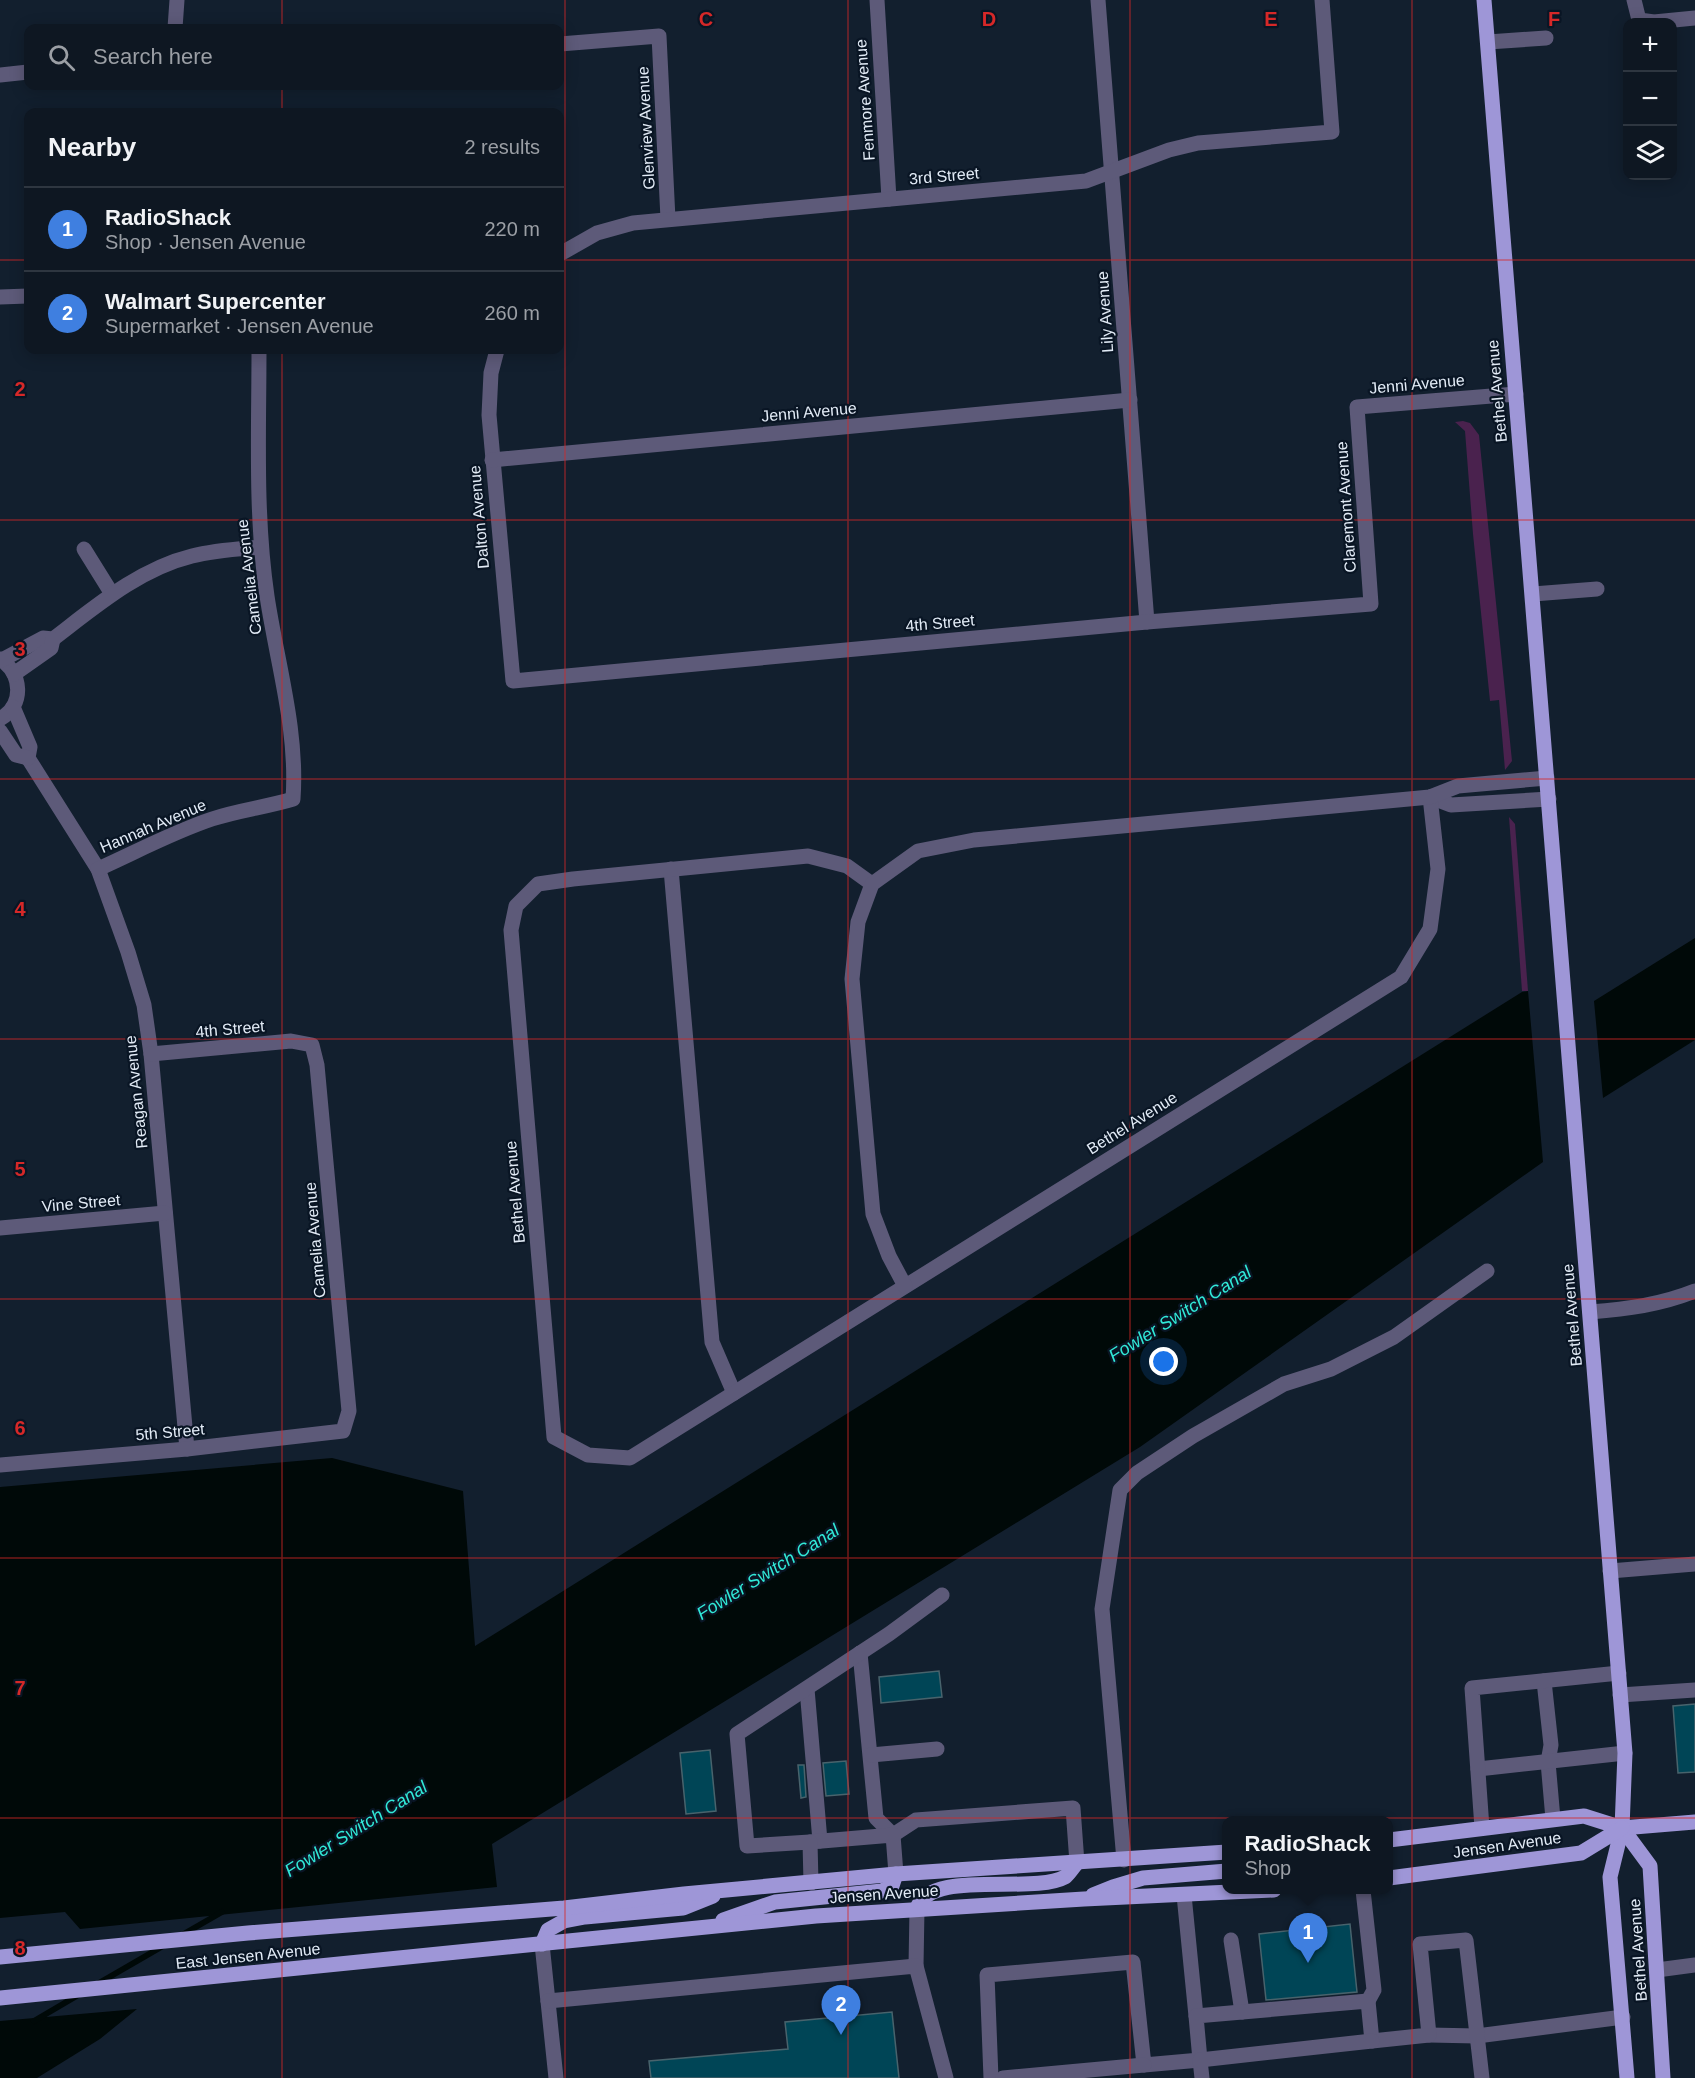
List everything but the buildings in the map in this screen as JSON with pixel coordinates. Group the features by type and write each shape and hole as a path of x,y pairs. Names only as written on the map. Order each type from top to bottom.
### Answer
{"main road":[{"name":"Bethel Avenue","path":"1484,0 1625,1753 1622,1828 1610,1877 1627,2078"},
{"name":"Jensen Avenue","path":"1393,1839 1584,1816 1622,1828 1695,1822"},
{"name":"Bethel Avenue","path":"1622,1828 1650,1866 1663,2078"},
{"name":"Jensen Avenue","path":"1393,1877 1581,1853 1622,1828"},
{"name":"Jensen Avenue","path":"497,1913 896,1874 1222,1852"},
{"path":"917,1910 925,1896 935,1891 957,1887 1046,1882 1065,1877 1077,1863"},
{"path":"1084,1899 1143,1878 1222,1871"},
{"path":"707,1927 775,1902 882,1891 892,1886 896,1874"},
{"path":"542,1944 548,1930 564,1921 683,1908 727,1890"},
{"name":"Jensen Avenue","path":"499,1949 707,1927 917,1910 1222,1893"},
{"name":"East Jensen Avenue","path":"0,1957 98,1946 497,1913"},
{"name":"East Jensen Avenue","path":"0,1998 499,1949"}],"street":[{"path":"175,24 177,0"},
{"name":"Fenmore Avenue","path":"877,0 889,199"},
{"name":"Lily Avenue","path":"1098,0 1147,622"},
{"name":"3rd Street","path":"564,252 597,233 633,223 1086,181 1159,153 1198,143 1332,132 1322,0"},
{"path":"1634,0 1639,20 1654,22 1695,18"},
{"name":"Glenview Avenue","path":"564,44 659,36 668,219"},
{"path":"1488,42 1546,38"},
{"path":"0,75 24,72"},
{"path":"0,297 24,296"},
{"name":"Camelia Avenue","path":"259,354 258,504 261,547 267,596 287,703 295,774 293,799"},
{"name":"Dalton Avenue","path":"496,354 491,373 489,415 513,681"},
{"name":"Jenni Avenue","path":"1357,407 1516,394"},
{"name":"Jenni Avenue","path":"492,460 1130,400"},
{"name":"Claremont Avenue","path":"1357,407 1371,604"},
{"path":"14,674 51,648 53,639 112,594 154,570 191,556 261,547"},
{"path":"84,549 112,594"},
{"path":"1533,594 1597,589"},
{"name":"4th Street","path":"513,681 1147,622 1371,604"},
{"path":"0,719 13,706 18,691 14,674 1,659 43,638 53,639"},
{"name":"Reagan Avenue","path":"13,706 30,747 28,758 98,869 144,1005 151,1053 187,1449"},
{"name":"Reagan Avenue","path":"0,731 16,755 28,758"},
{"path":"905,1286 889,1256 873,1214 852,980 858,922 872,884 918,851 974,840 1430,797 1458,786 1547,778"},
{"path":"1430,797 1451,805 1549,799"},
{"name":"Bethel Avenue","path":"872,884 847,866 808,856 538,884 516,906 511,930 554,1437 588,1455 630,1458 1401,977 1430,929 1438,869 1430,797"},
{"name":"Hannah Avenue","path":"98,869 215,818 268,807 293,799"},
{"path":"671,869 712,1342 734,1393"},
{"name":"4th Street","path":"151,1053 291,1041 312,1044"},
{"name":"Camelia Avenue","path":"312,1044 318,1077 349,1412 344,1431"},
{"name":"Vine Street","path":"0,1228 165,1213"},
{"path":"1124,1860 1102,1609 1113,1523 1120,1490 1137,1473 1193,1436 1284,1384 1331,1369 1394,1337 1487,1271"},
{"path":"1590,1312 1640,1307 1670,1301 1695,1291"},
{"name":"5th Street","path":"0,1465 187,1449 344,1431"},
{"path":"1610,1571 1695,1564"},
{"path":"942,1595 807,1689 737,1734 747,1846 893,1835 916,1820 1073,1808 1077,1863"},
{"path":"860,1653 876,1818 893,1835 896,1874"},
{"path":"1482,1828 1472,1688 1619,1673"},
{"path":"1544,1681 1551,1745 1548,1762 1553,1820"},
{"path":"807,1689 815,1842 811,1883"},
{"path":"1620,1695 1695,1690"},
{"path":"871,1755 937,1749"},
{"path":"1478,1769 1625,1753"},
{"path":"1363,1894 1374,1990 1368,2001 1372,2041"},
{"path":"1184,1895 1202,2078"},
{"path":"917,1910 916,1966 946,2078"},
{"path":"1231,1940 1242,2012"},
{"path":"1429,2035 1420,1944 1466,1940 1482,2078"},
{"path":"542,1944 556,2078"},
{"path":"991,2078 987,1975 1134,1962 1144,2064"},
{"path":"1657,1970 1695,1965"},
{"path":"548,2001 916,1966"},
{"path":"1196,2016 1368,2001"},
{"path":"1003,2078 1200,2060 1429,2035 1477,2036 1623,2017"}],"shaded area":[{"path":"1455,422 1470,423 1479,435 1512,761 1505,770 1499,700 1490,701 1465,431"},
{"path":"1509,817 1515,824 1528,991 1522,991"}],"water":[{"path":"1695,938 1695,1040 1603,1098 1594,1001"},
{"path":"1528,991 1543,1162 1140,1447 492,1844 497,1887 80,1929 65,1912 0,1918 0,1487 332,1458 463,1491 475,1646 1522,992"},
{"path":"137,2009 100,2039 37,2078 0,2078 0,2021"}],"waterway":[{"name":"Fowler Switch Canal","path":"182,1935 222,1912"},
{"name":"Fowler Switch Canal","path":"99,1983 163,1946"},
{"name":"Fowler Switch Canal","path":"34,2021 80,1994"}],"place":[{"name":"RadioShack","path":"1308,1963"},
{"name":"Walmart Supercenter","path":"841,2035"}]}
